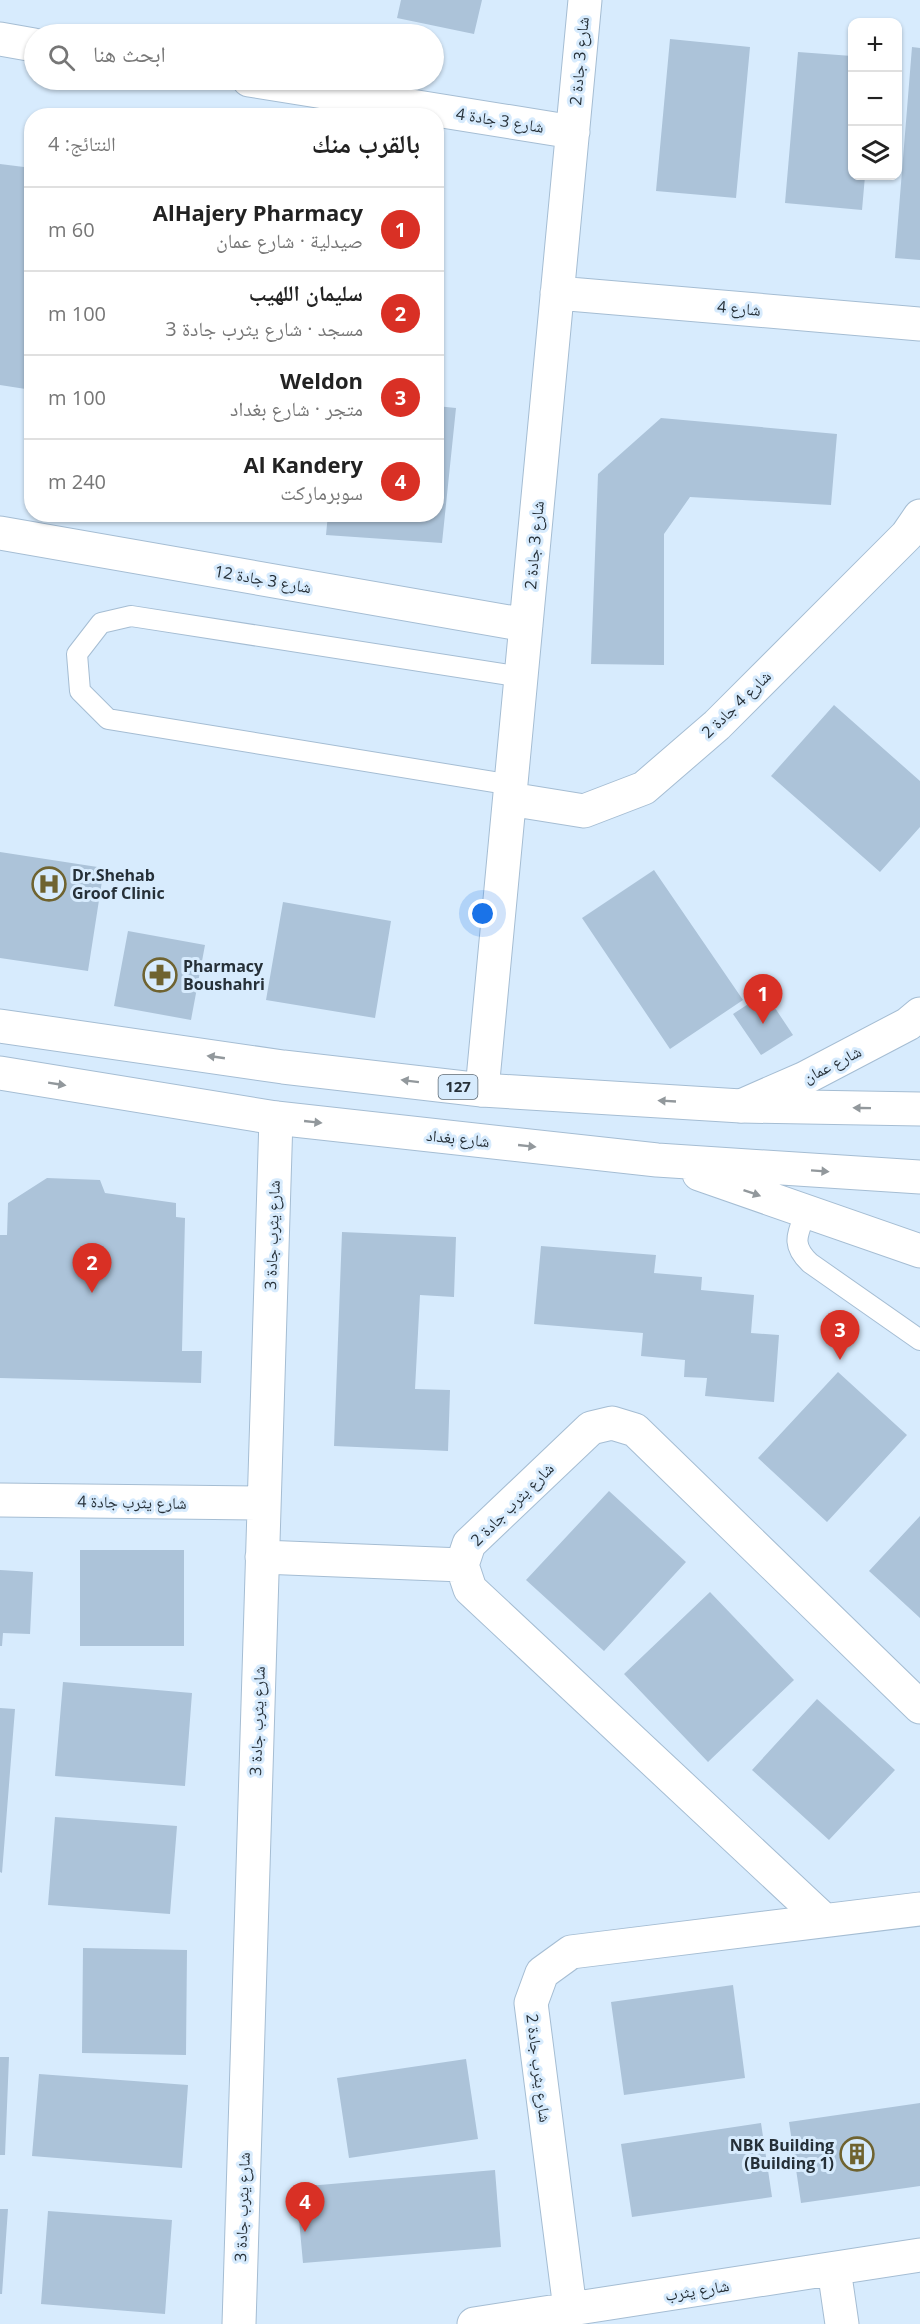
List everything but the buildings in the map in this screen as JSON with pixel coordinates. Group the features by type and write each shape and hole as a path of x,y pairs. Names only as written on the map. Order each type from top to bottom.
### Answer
{"street":[{"name":"شارع 3 جادة 2","path":"482,1090 585,0"},
{"path":"0,39 24,43"},
{"name":"شارع 3 جادة 4","path":"311,90 423,108"},
{"name":"شارع 3 جادة 4","path":"444,111 573,132"},
{"name":"شارع 4","path":"557,293 920,324"},
{"name":"شارع 4 جادة 2","path":"511,792 584,811 644,788 733,708 908,536 920,516"},
{"name":"شارع 3 جادة 12","path":"0,532 526,625"},
{"name":"شارع عمان","path":"741,1106 805,1078 908,1024 920,1014"},
{"name":"127","path":"0,1026 271,1065 482,1090 741,1106 920,1109"},
{"name":"شارع بغداد","path":"0,1073 47,1083 276,1118 657,1160 920,1177"},
{"name":"شارع يثرب جادة 3","path":"238,2324 276,1118"},
{"path":"657,1160 920,1251"},
{"name":"شارع يثرب جادة 2","path":"824,1920 470,1589 462,1565 469,1544 591,1428 612,1423 635,1430 920,1707"},
{"name":"شارع يثرب جادة 4","path":"0,1500 263,1503"},
{"path":"262,1557 462,1565"},
{"name":"شارع يثرب جادة 2","path":"570,2309 531,2003 542,1973 571,1952 920,1910"},
{"name":"شارع يثرب","path":"474,2324 920,2256"},
{"path":"834,2269 842,2324"}],"lane":[{"path":"511,792 108,719 80,691 78,654 101,623 131,616 522,677"},
{"path":"807,1212 797,1235 798,1250 802,1255 810,1263 920,1340"}],"place":[{"name":"Dr.Shehab Groof Clinic","path":"49,884"},
{"name":"Pharmacy Boushahri","path":"160,975"},
{"name":"AlHajery Pharmacy","path":"763,1024"},
{"name":"سليمان اللهيب","path":"92,1293"},
{"name":"Weldon","path":"840,1360"},
{"name":"NBK Building (Building 1)","path":"857,2154"},
{"name":"Al Kandery","path":"305,2232"}]}
